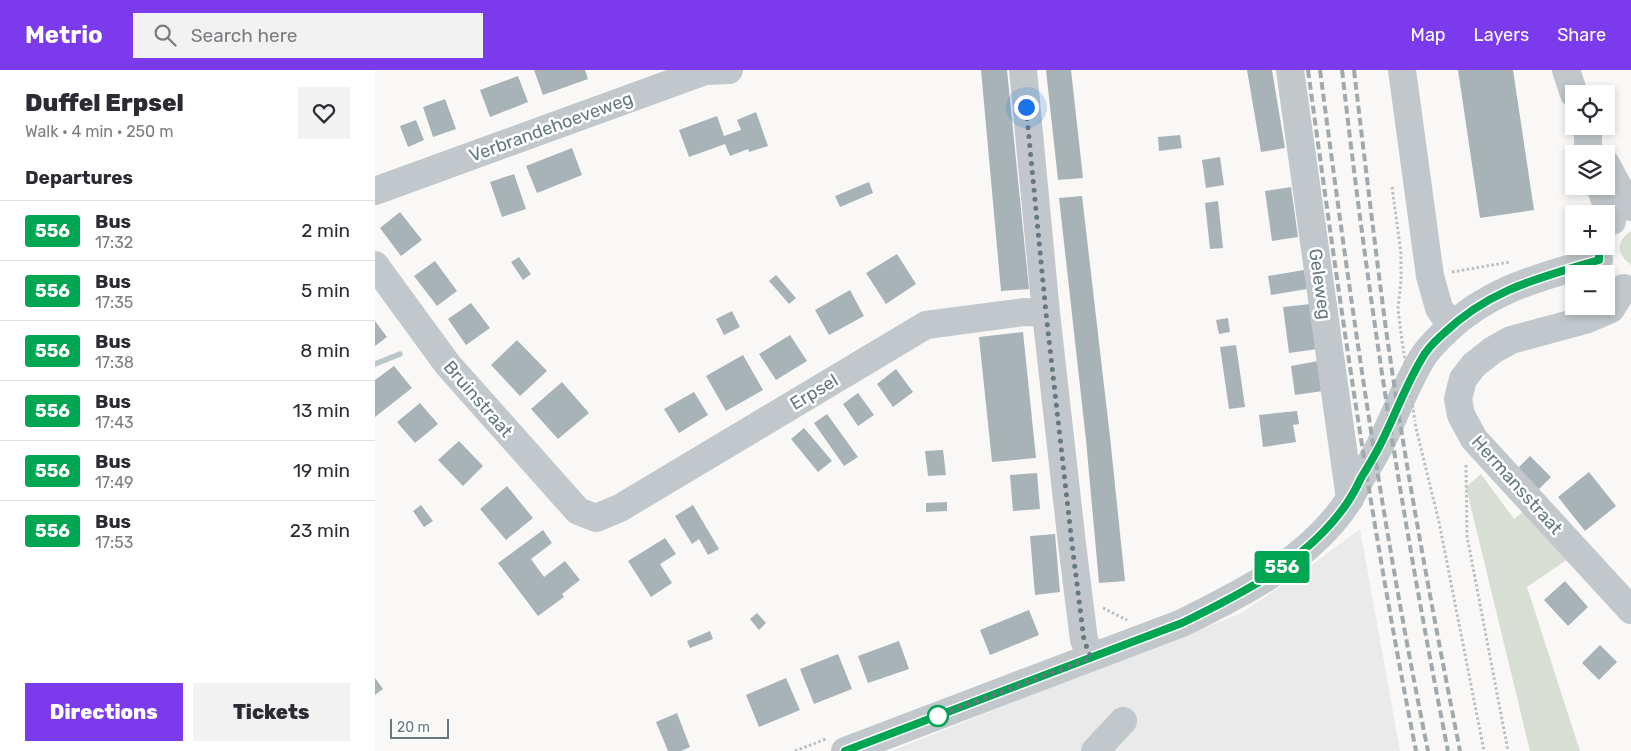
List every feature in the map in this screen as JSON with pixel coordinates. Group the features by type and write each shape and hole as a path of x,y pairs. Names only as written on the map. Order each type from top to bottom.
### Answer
{"street":[{"name":"Verbrandehoeveweg","path":"375,191 705,71 729,70"},
{"path":"1023,70 1046,313 1084,640 1091,658"},
{"name":"Geleweg","path":"1289,70 1350,499"},
{"path":"1402,70 1430,276 1439,308 1451,326"},
{"path":"1566,70 1571,85"},
{"path":"1615,181 1619,188 1620,218"},
{"path":"1606,195 1620,218"},
{"path":"845,751 1182,623 1232,598 1287,564 1318,539 1350,499 1383,439 1421,358 1435,341 1451,326 1486,301 1511,287 1594,255"},
{"path":"1600,255 1609,279 1627,289"},
{"name":"Bruinstraat","path":"375,265 448,365 492,416 578,510 596,518"},
{"name":"Hermansstraat","path":"1627,289 1611,309 1585,320 1511,340 1493,350 1474,364 1463,379 1458,399 1461,416 1474,439 1631,610"},
{"name":"Erpsel","path":"596,518 620,508 926,325 1024,312 1046,313"},
{"path":"1095,751 1123,721"}],"path":[{"path":"1392,186 1401,253 1398,309 1415,421 1439,522 1485,751"},
{"path":"1430,276 1511,262"},
{"path":"1474,439 1466,457 1467,536 1508,751"},
{"path":"1124,625 1132,622"}],"shaded area":[{"path":"1631,231 1631,265 1623,257 1620,244 1622,239"},
{"path":"1481,474 1514,519 1526,509 1568,559 1527,587 1580,751 1530,751 1466,487"},
{"path":"1360,529 1400,751 891,751 1240,614 1309,567"}],"building":[{"path":"534,70 585,70 588,79 543,95"},
{"path":"981,70 1007,70 1029,289 1001,291"},
{"path":"1046,70 1071,70 1083,178 1058,180"},
{"path":"1247,70 1272,70 1285,148 1261,152"},
{"path":"1458,70 1513,70 1534,210 1480,218"},
{"path":"518,76 528,102 490,117 480,90"},
{"path":"445,99 456,129 433,137 423,107"},
{"path":"756,112 768,146 749,152 748,149 730,156 725,144 689,157 679,130 717,116 724,136 741,130 737,120"},
{"path":"416,120 424,140 408,147 400,126"},
{"path":"1180,135 1182,148 1159,151 1158,137"},
{"path":"572,148 582,175 537,193 526,166"},
{"path":"1220,157 1224,185 1206,188 1202,160"},
{"path":"514,174 526,209 502,217 490,182"},
{"path":"869,182 873,193 840,207 835,196"},
{"path":"1291,187 1298,237 1272,241 1265,191"},
{"path":"1082,196 1125,581 1099,583 1086,440 1059,198"},
{"path":"1218,201 1223,248 1210,249 1205,203"},
{"path":"400,212 422,240 401,256 380,228"},
{"path":"897,254 916,284 886,304 866,273"},
{"path":"519,257 531,274 523,280 511,262"},
{"path":"435,261 457,291 437,306 414,276"},
{"path":"1304,270 1307,289 1271,295 1268,276"},
{"path":"776,275 796,298 789,304 769,281"},
{"path":"850,290 864,316 829,335 815,310"},
{"path":"471,303 490,328 466,345 448,319"},
{"path":"1311,304 1317,349 1289,353 1283,307"},
{"path":"732,311 740,327 724,335 716,319"},
{"path":"1228,318 1230,332 1219,334 1216,320"},
{"path":"375,321 387,337 375,346"},
{"path":"1023,332 1036,458 992,462 979,337"},
{"path":"790,335 807,361 776,380 759,354"},
{"path":"517,340 547,371 520,396 491,365"},
{"path":"1236,345 1245,407 1229,409 1220,347"},
{"path":"743,355 763,390 726,411 706,376"},
{"path":"1318,361 1323,391 1295,395 1291,366"},
{"path":"394,366 412,388 375,417 375,380"},
{"path":"896,369 913,392 893,407 877,384"},
{"path":"562,382 589,413 558,439 531,409"},
{"path":"694,392 708,415 679,433 664,409"},
{"path":"858,393 874,415 858,426 843,404"},
{"path":"420,403 438,424 415,443 397,422"},
{"path":"1297,411 1299,424 1293,425 1296,442 1263,447 1259,415"},
{"path":"827,414 858,457 844,466 814,423"},
{"path":"804,428 832,461 818,472 791,439"},
{"path":"459,441 483,466 463,486 438,460"},
{"path":"943,450 946,475 928,476 925,451"},
{"path":"1530,456 1551,477 1537,491 1516,470"},
{"path":"1589,472 1616,506 1585,531 1558,497"},
{"path":"1037,473 1040,509 1013,511 1010,475"},
{"path":"507,486 533,518 506,540 480,509"},
{"path":"947,502 947,511 926,512 926,503"},
{"path":"421,505 433,521 424,527 413,511"},
{"path":"693,505 719,549 708,555 699,539 692,544 675,516"},
{"path":"543,530 552,543 531,559 544,577 565,561 580,580 562,594 564,597 538,616 498,563"},
{"path":"1055,534 1060,592 1035,595 1030,536"},
{"path":"665,538 676,554 660,564 672,583 651,597 628,561"},
{"path":"1565,581 1588,607 1568,626 1544,600"},
{"path":"1029,610 1039,635 990,655 980,630"},
{"path":"757,613 766,623 759,630 750,619"},
{"path":"710,631 713,639 690,648 687,641"},
{"path":"899,641 909,669 868,683 858,656"},
{"path":"1600,645 1617,662 1599,680 1582,663"},
{"path":"838,654 852,689 814,704 800,669"},
{"path":"375,678 383,689 375,695"},
{"path":"786,678 800,710 759,727 746,695"},
{"path":"677,713 690,747 681,751 668,751 656,722"}],"waterway":[{"path":"375,364 400,354"}],"railway":[{"path":"1308,70 1370,496 1416,751"},
{"path":"1320,70 1368,412 1396,582 1428,751"},
{"path":"1342,70 1363,241 1388,412 1416,581 1448,751"},
{"path":"1354,70 1385,322 1401,430 1419,537 1460,751"}],"bus line":[{"name":"556","path":"845,751 1182,623 1232,598 1287,564 1318,539 1350,499 1383,439 1421,358 1435,341 1451,326 1493,296 1511,287 1599,260 1598,255"}],"route":[{"path":"938,716 932,718 1091,658 1084,640 1072,544 1046,313 1026,107"}]}
